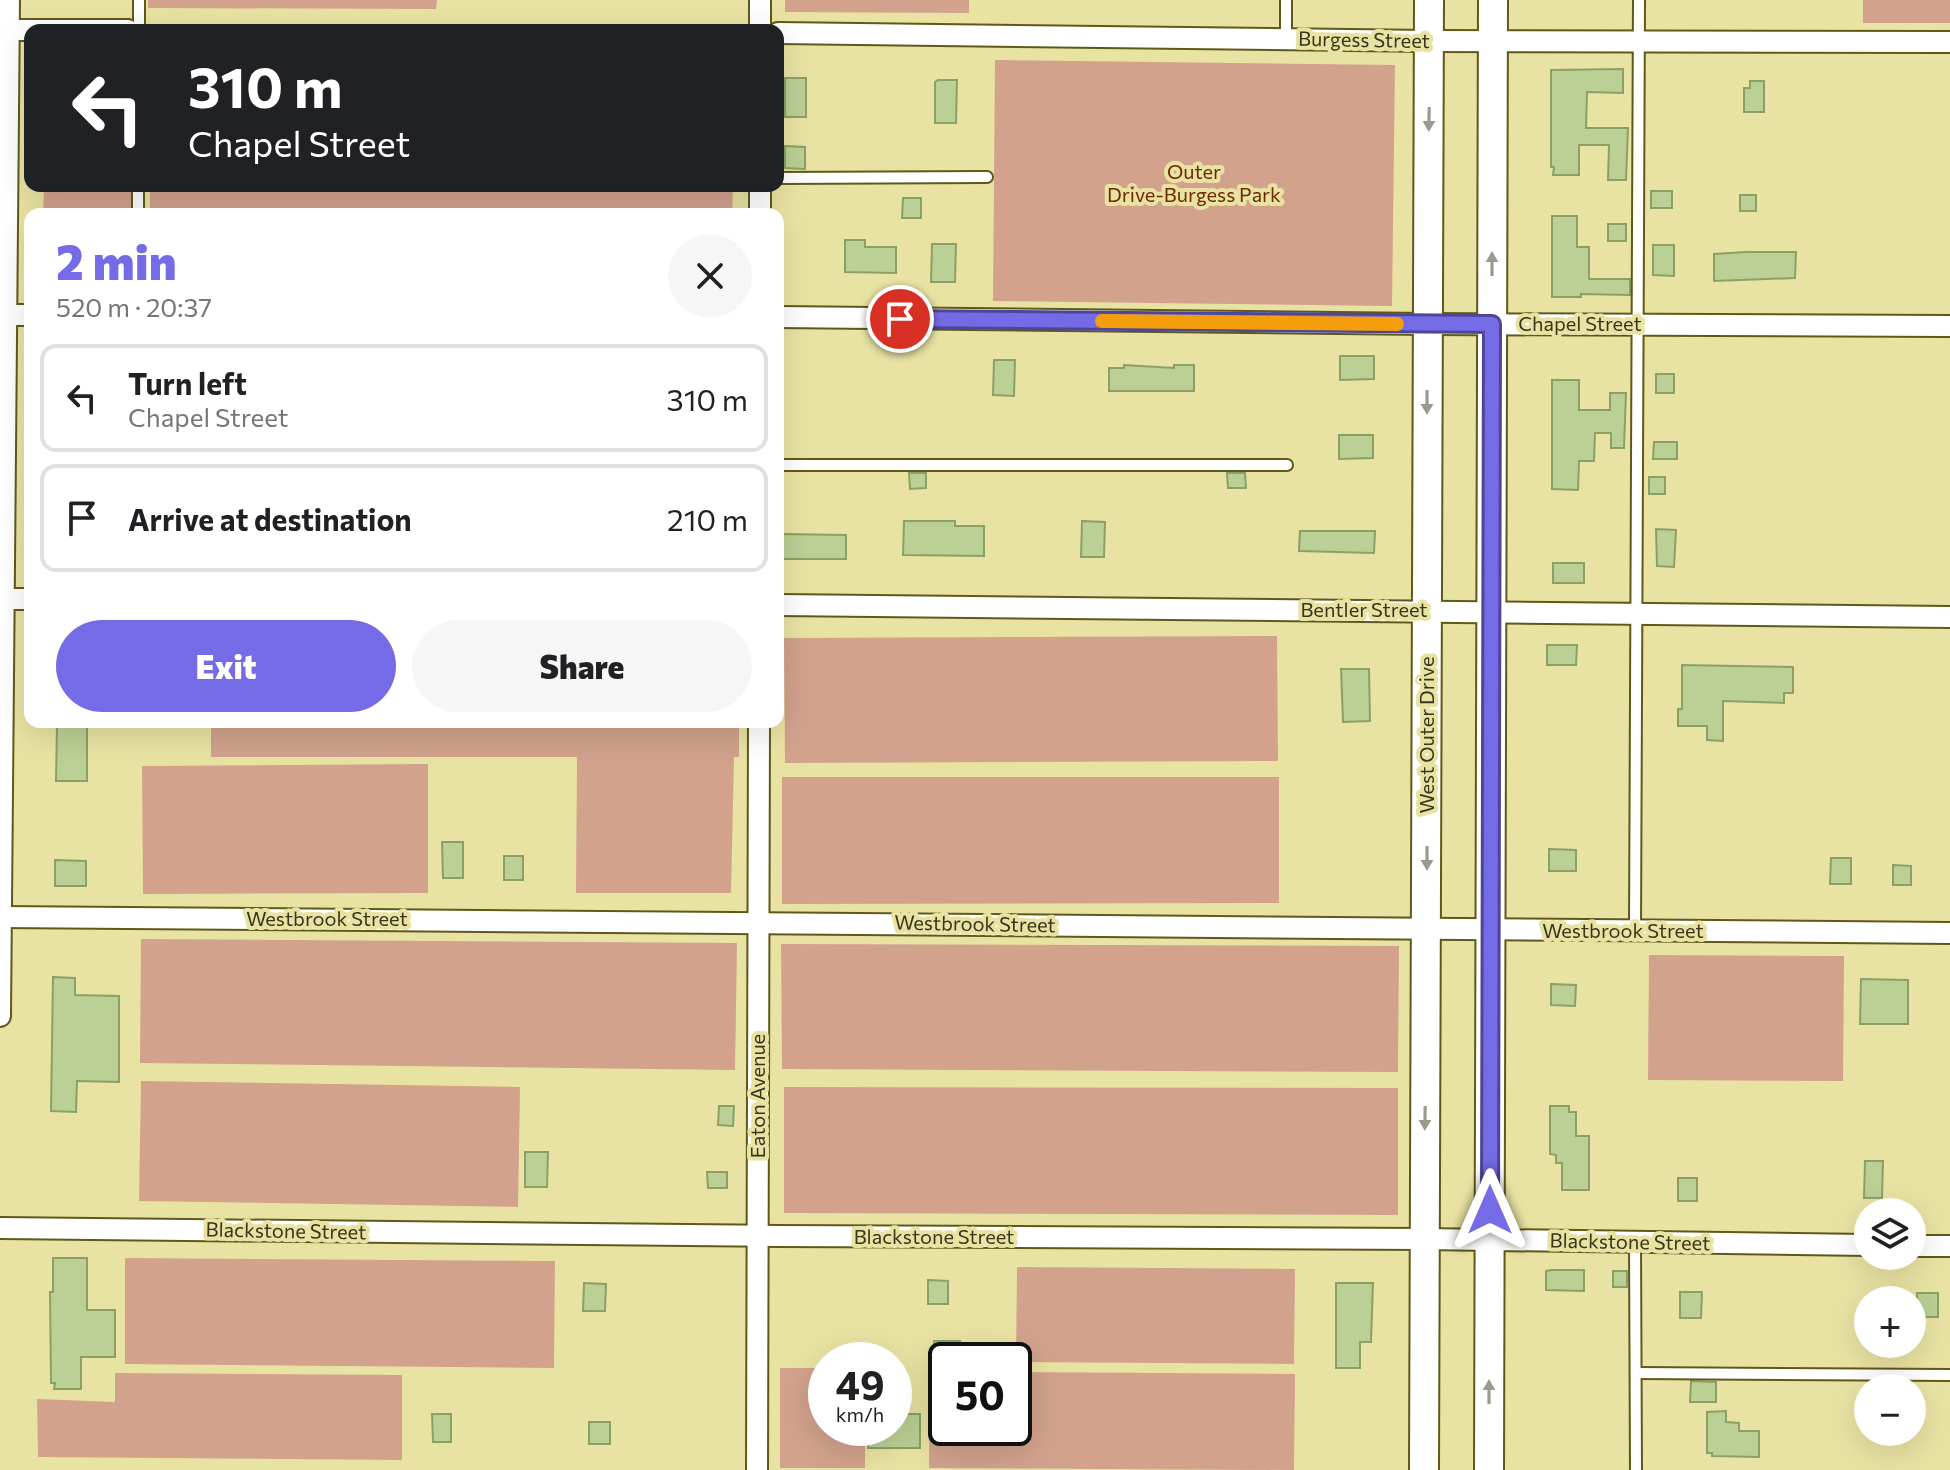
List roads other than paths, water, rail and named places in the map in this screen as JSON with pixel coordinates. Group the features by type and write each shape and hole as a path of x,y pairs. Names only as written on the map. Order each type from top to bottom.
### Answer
{"main road":[{"name":"West Outer Drive","path":"1424,1470 1429,0"},
{"path":"1489,1470 1493,0"}],"street":[{"path":"0,1016 5,30 9,0"},
{"path":"760,0 760,24"},
{"name":"Burgess Street","path":"784,33 1429,41 1950,42"},
{"path":"3,315 24,315"},
{"name":"Chapel Street","path":"784,317 1950,326"},
{"path":"2,599 24,599"},
{"name":"Bentler Street","path":"784,605 1950,617"},
{"name":"Eaton Avenue","path":"757,1470 759,728"},
{"name":"Westbrook Street","path":"1,917 1950,933"},
{"name":"Blackstone Street","path":"0,1228 1854,1245"},
{"path":"1926,1246 1950,1246"}],"lane":[{"path":"139,0 139,24"},
{"path":"1286,0 1286,39"},
{"path":"1635,931 1639,0"},
{"path":"784,178 987,177"},
{"path":"784,465 1287,465"},
{"path":"1635,1243 1636,1470"},
{"path":"1636,1373 1950,1375"}],"park label":[{"name":"Outer Drive-Burgess Park","path":"1194,184"}]}
